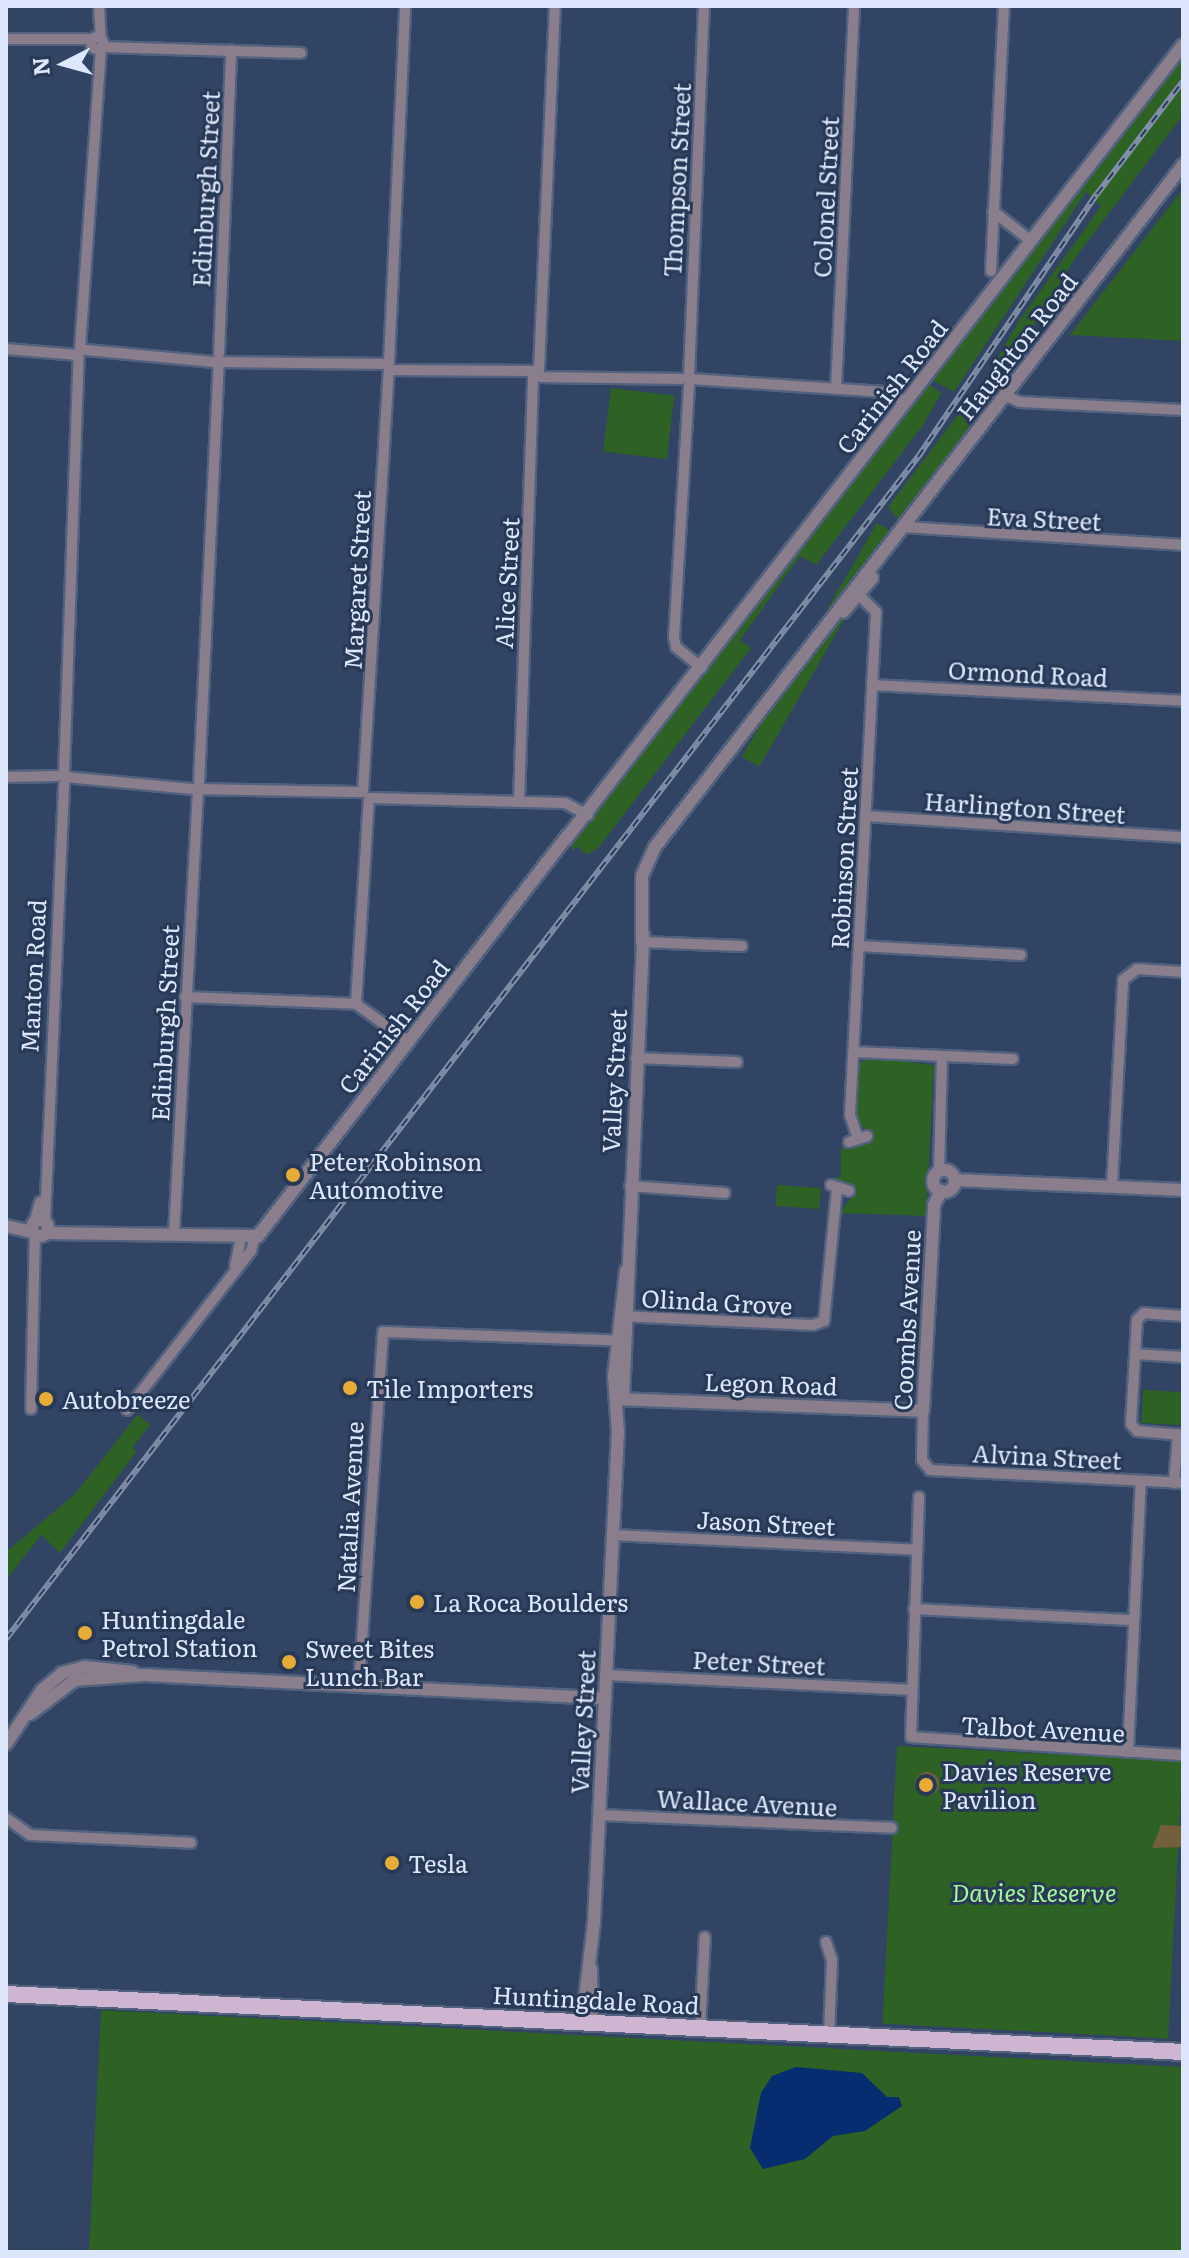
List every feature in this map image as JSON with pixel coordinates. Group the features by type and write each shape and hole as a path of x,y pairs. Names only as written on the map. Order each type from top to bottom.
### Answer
{"main road":[{"name":"Huntingdale Road","path":"6,1994 1183,2052"}],"street":[{"name":"Margaret Street","path":"356,1004 405,6"},
{"name":"Alice Street","path":"515,802 555,6"},
{"name":"Thompson Street","path":"702,668 676,647 674,638 704,6"},
{"name":"Colonel Street","path":"836,389 854,6"},
{"path":"991,271 1004,6"},
{"name":"Manton Road","path":"31,1409 99,10"},
{"path":"6,39 301,53"},
{"name":"Carinish Road","path":"127,1410 235,1267 251,1251 255,1236 702,668 1183,45"},
{"name":"Edinburgh Street","path":"174,1234 231,50"},
{"name":"Haughton Road","path":"646,870 688,808 832,621 859,593 884,554 1183,165"},
{"path":"993,211 1031,241"},
{"path":"6,349 874,391 903,406"},
{"path":"1006,396 1020,402 1183,410"},
{"name":"Eva Street","path":"905,527 1183,545"},
{"name":"Robinson Street","path":"858,1138 850,1115 876,609 859,593"},
{"name":"Ormond Road","path":"872,685 1183,701"},
{"path":"6,777 559,804 584,816"},
{"name":"Harlington Street","path":"865,816 1183,837"},
{"name":"Valley Street","path":"587,2023 646,870"},
{"path":"642,942 742,946"},
{"path":"859,946 1021,955"},
{"path":"1112,1186 1123,980 1137,969 1183,972"},
{"path":"185,997 356,1004 409,1042"},
{"path":"854,1052 1013,1059"},
{"path":"942,1057 939,1172 955,1180 1183,1190"},
{"path":"636,1058 737,1062"},
{"name":"Coombs Avenue","path":"922,1452 934,1205 941,1191 934,1183 939,1172"},
{"path":"941,1191 951,1190 955,1180"},
{"path":"630,1186 725,1193"},
{"name":"Olinda Grove","path":"623,1317 813,1325 824,1321 834,1187 849,1191"},
{"path":"7,1226 255,1236"},
{"name":"Carinish Road","path":"235,1267 241,1237"},
{"path":"1179,1483 1180,1435 1133,1429 1135,1354 1140,1316 1183,1316"},
{"name":"Natalia Avenue","path":"359,1685 383,1332 621,1341"},
{"path":"1135,1354 1183,1357"},
{"name":"Legon Road","path":"620,1399 923,1411"},
{"name":"Alvina Street","path":"922,1452 925,1467 935,1471 1179,1483"},
{"path":"1128,1752 1141,1481"},
{"path":"910,1690 919,1497"},
{"name":"Jason Street","path":"613,1535 917,1550"},
{"path":"914,1609 1134,1620"},
{"path":"6,1744 30,1714 74,1674 605,1698"},
{"name":"Peter Street","path":"606,1675 910,1690"},
{"name":"Talbot Avenue","path":"910,1690 908,1727 921,1742 1183,1755"},
{"name":"Wallace Avenue","path":"599,1815 892,1828"},
{"path":"6,1818 30,1835 191,1843"},
{"path":"700,2028 705,1937"},
{"path":"826,1942 832,1960 829,2035"}],"green space":[{"path":"1183,55 1183,115 1076,257 998,384 968,408 1021,318 1101,206 1086,192 954,392 930,379"},
{"path":"1183,189 1183,341 1070,335"},
{"path":"928,383 941,393 924,424 816,565 800,556 740,640 751,648 599,847 587,855 576,846 573,851 570,843"},
{"path":"611,388 675,396 667,459 603,452"},
{"path":"960,412 969,426 979,421 901,523 888,507"},
{"path":"877,523 894,533 759,767 742,757"},
{"path":"869,1057 934,1065 926,1216 840,1213 853,1195 852,1185 832,1179 841,1176 841,1148 870,1139 855,1114 858,1064"},
{"path":"777,1185 821,1188 819,1209 776,1206"},
{"path":"1143,1390 1183,1392 1181,1425 1141,1423"},
{"path":"138,1414 150,1425 132,1448 137,1451 60,1553 41,1535 6,1580 6,1552 75,1494"},
{"name":"Davies Reserve","path":"897,1746 1183,1761 1168,2039 882,2024"},
{"path":"101,2010 1183,2067 1183,2252 89,2252"}],"water":[{"path":"796,2067 862,2073 887,2097 899,2097 902,2106 865,2131 833,2136 805,2159 763,2169 750,2148 761,2093 772,2076"}],"building":[{"name":"Davies Reserve Pavilion","path":"927,1772 935,1776 939,1784 935,1792 927,1796 919,1792 915,1784 919,1776"},
{"path":"1161,1825 1183,1826 1183,1847 1152,1848"}],"railway":[{"path":"6,1639 918,457 1097,194 1183,81"}],"place":[{"name":"Peter Robinson Automotive","path":"293,1175"},
{"name":"Tile Importers","path":"350,1388"},
{"name":"Autobreeze","path":"46,1399"},
{"name":"La Roca Boulders","path":"417,1602"},
{"name":"Huntingdale Petrol Station","path":"85,1633"},
{"name":"Sweet Bites Lunch Bar","path":"289,1662"},
{"name":"Davies Reserve Pavilion","path":"926,1785"},
{"name":"Tesla","path":"392,1863"}]}
